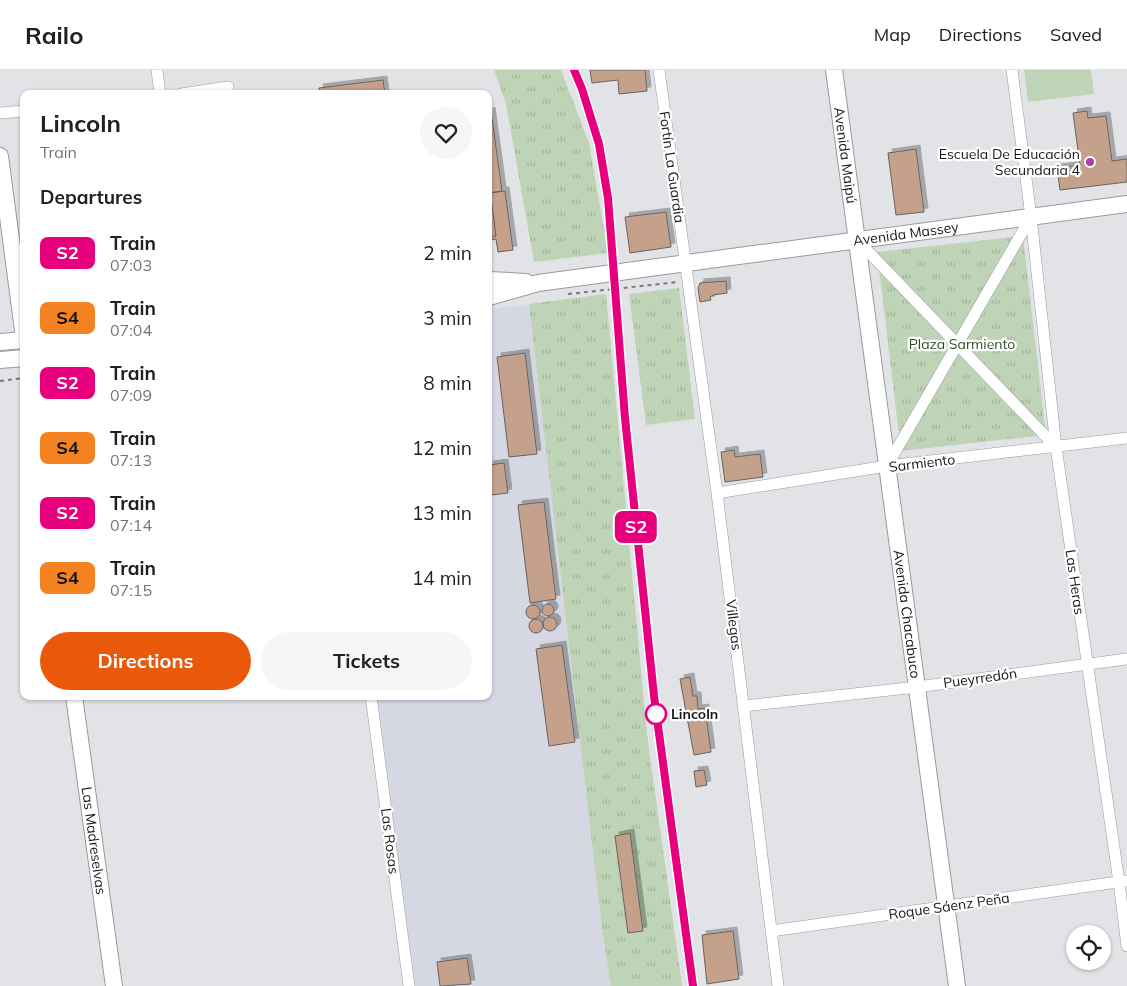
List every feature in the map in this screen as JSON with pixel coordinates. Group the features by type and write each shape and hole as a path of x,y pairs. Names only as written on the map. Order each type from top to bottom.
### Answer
{"main road":[{"name":"Avenida Maipú","path":"834,70 858,241"},
{"path":"0,156 20,308"},
{"name":"Avenida Massey","path":"538,283 1127,204"},
{"name":"Avenida Chacabuco","path":"858,241 957,986"},
{"path":"492,280 538,283"},
{"path":"492,296 538,283"},
{"path":"0,342 20,340"},
{"path":"0,360 20,358"},
{"name":"Las Madreselvas","path":"75,700 114,986"}],"street":[{"path":"157,70 160,90"},
{"name":"Fortín La Guardia","path":"659,70 685,264"},
{"name":"Las Heras","path":"1012,70 1032,217 1056,447 1087,664 1123,881 1127,946"},
{"path":"208,90 228,87"},
{"path":"0,113 20,111"},
{"path":"888,466 1032,217"},
{"path":"858,241 1056,447"},
{"name":"Villegas","path":"685,264 717,493 778,986"},
{"name":"Sarmiento","path":"717,493 888,466 1127,438"},
{"name":"Pueyrredón","path":"744,706 1127,659"},
{"name":"Las Rosas","path":"372,700 409,986"},
{"name":"Roque Sáenz Peña","path":"772,931 1123,881"}],"path":[{"path":"566,294 687,281"},
{"path":"0,381 20,378"}],"shaded area":[{"path":"529,304 602,929 611,986 415,986 378,700 492,700 492,310"}],"green space":[{"path":"494,70 561,70 589,143 608,253 534,262 506,104"},
{"path":"1024,70 1091,70 1094,94 1028,102"},
{"name":"Plaza Sarmiento","path":"1023,236 1046,435 901,451 877,252"},
{"path":"679,288 695,419 646,425 629,294"},
{"path":"606,294 647,735 682,986 611,986 602,929 529,304"}],"building":[{"path":"590,70 645,70 647,91 619,94 618,80 592,83"},
{"path":"383,80 384,90 319,90 319,88"},
{"path":"1087,111 1088,118 1106,116 1112,161 1127,159 1127,182 1060,190 1057,168 1080,165 1073,113"},
{"path":"492,118 502,191 492,193"},
{"path":"916,149 924,212 896,215 888,153"},
{"path":"505,191 513,250 498,252 496,239 492,240 492,193"},
{"path":"492,206 496,236 492,237"},
{"path":"666,212 671,247 630,253 625,217"},
{"path":"726,281 727,293 713,295 710,297 711,300 700,302 698,288 700,283"},
{"path":"525,353 537,454 509,457 497,357"},
{"path":"734,450 735,457 760,454 763,477 725,482 721,452"},
{"path":"504,463 508,493 492,495 492,465"},
{"path":"544,502 556,599 530,603 518,505"},
{"path":"546,604 550,604 554,610 550,616 546,616 542,612 542,608"},
{"path":"533,605 538,607 540,612 538,617 533,619 528,617 526,612 528,607"},
{"path":"550,617 555,619 557,624 555,629 550,631 545,629 543,624 545,619"},
{"path":"536,619 541,621 543,626 541,631 536,633 531,631 529,626 531,621"},
{"path":"562,645 575,742 549,746 536,649"},
{"path":"690,677 693,696 697,696 698,709 705,708 711,752 694,755 680,679"},
{"path":"704,770 707,785 696,787 694,771"},
{"path":"630,833 643,931 628,933 615,836"},
{"path":"733,931 739,979 707,984 702,935"},
{"path":"467,958 471,984 440,986 437,962"}],"railway":[{"path":"574,70 599,144 608,198 625,418 656,716 693,986"}],"train":[{"name":"S2","path":"574,70 599,144 608,198 625,418 656,716 693,986"}],"place":[{"name":"Escuela De Educación Secundaria 4","path":"1090,162"},
{"name":"Lincoln","path":"656,714"}]}
